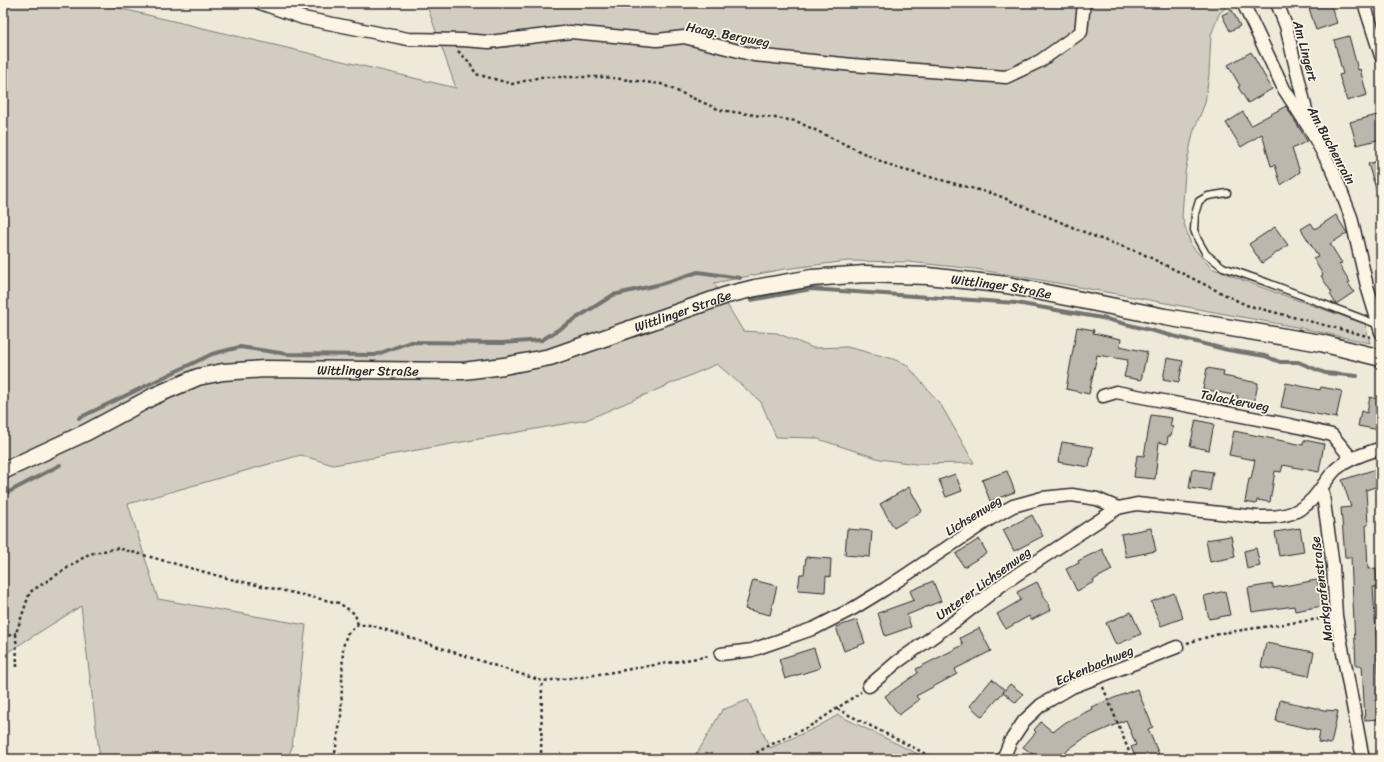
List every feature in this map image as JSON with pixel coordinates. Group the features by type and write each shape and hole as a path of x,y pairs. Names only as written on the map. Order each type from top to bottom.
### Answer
{"street":[{"name":"Haag. Bergweg","path":"260,3 303,18 408,39 444,39 489,42 571,32 657,40 684,37 754,55 853,65 1006,77 1040,61 1081,32 1084,3"},
{"name":"Am Buchenrain","path":"1243,3 1284,89 1311,130 1334,173 1351,217 1379,330"},
{"name":"Am Lingert","path":"1277,3 1286,26 1311,130"},
{"path":"1364,3 1381,56"},
{"name":"Wittlinger Straße","path":"3,471 87,432 154,396 198,377 223,372 265,369 463,371 504,366 550,357 727,294 812,278 864,274 920,276 1007,285 1164,317 1321,343 1381,358"},
{"name":"Talackerweg","path":"1103,396 1116,392 1297,426 1332,435 1352,459"},
{"path":"1118,508 1137,504 1275,518 1291,514 1307,505 1315,497 1335,470 1352,459 1381,448"},
{"name":"Markgrafenstraße","path":"1322,488 1333,566 1336,616 1363,759"},
{"name":"Lichsenweg","path":"721,654 752,650 815,628 854,608 885,589 990,519 1013,506 1042,498 1072,496 1097,499 1118,508"},
{"name":"Unterer Lichsenweg","path":"869,686 897,662 958,619 1004,583 1118,508"},
{"name":"Eckenbachweg","path":"1003,759 1010,742 1024,721 1041,705 1072,687 1177,646"}],"lane":[{"path":"1227,193 1208,196 1200,201 1195,214 1194,230 1206,254 1223,267 1263,280 1379,330"}],"path":[{"path":"444,39 470,63 476,74 512,84 541,76 604,77 661,84 720,110 796,121 893,167 997,195 1098,238 1141,253 1246,306 1379,330"},
{"path":"17,667 16,633 30,592 89,554 118,548 230,579 339,603 355,614 358,625"},
{"path":"1177,646 1222,633 1336,616"},
{"path":"334,759 341,717 343,647 347,634 358,625 371,624 542,681 582,677 721,654"},
{"path":"3,638 16,633"},
{"path":"1098,677 1132,759"},
{"path":"541,759 542,681"},
{"path":"746,759 768,746 814,724 869,686"},
{"path":"837,709 936,759"}],"shaded area":[{"path":"3,3 97,3 456,88 426,3 1229,3 1219,14 1211,35 1209,74 1205,103 1193,133 1185,172 1182,217 1191,245 1211,268 1365,324 1370,343 1296,327 1046,281 975,269 909,262 848,261 784,269 714,283 743,331 777,333 813,348 847,347 890,358 906,364 941,405 974,463 915,464 880,459 815,438 776,437 761,402 717,364 586,420 333,465 301,455 128,504 158,599 306,625 292,747 287,759 100,759 81,606 3,655"},
{"path":"748,700 770,748 815,728 838,715 928,759 694,759 722,710"}],"building":[{"path":"1330,3 1337,23 1316,30 1309,8"},
{"path":"1232,10 1240,26 1230,31 1222,15"},
{"path":"1349,36 1358,70 1360,69 1367,95 1347,101 1339,75 1343,74 1334,40"},
{"path":"1251,52 1272,89 1248,103 1238,87 1240,86 1228,65"},
{"path":"1286,106 1307,141 1292,149 1300,172 1281,185 1275,165 1271,166 1262,134 1241,147 1226,123 1243,112 1251,125"},
{"path":"1377,115 1381,129 1381,139 1357,145 1350,122"},
{"path":"1381,160 1381,198 1379,198 1368,164"},
{"path":"1336,215 1347,233 1330,244 1342,263 1339,264 1354,292 1336,304 1330,294 1332,293 1321,276 1323,275 1313,258 1318,256 1301,229 1311,223 1315,229"},
{"path":"1275,227 1288,245 1262,263 1249,244"},
{"path":"1077,327 1094,330 1093,333 1121,339 1120,346 1147,352 1141,380 1124,377 1128,360 1097,355 1089,394 1066,389"},
{"path":"1167,358 1183,361 1179,382 1163,379"},
{"path":"1207,368 1224,371 1223,376 1258,383 1254,404 1237,401 1238,396 1203,389"},
{"path":"1286,383 1320,390 1321,387 1342,391 1336,418 1281,407"},
{"path":"1370,397 1381,400 1380,430 1358,426 1361,411 1367,413"},
{"path":"1151,415 1172,418 1170,426 1173,427 1171,436 1168,436 1167,444 1159,442 1155,479 1134,477 1137,455 1144,456"},
{"path":"1196,420 1214,424 1209,450 1190,446"},
{"path":"1234,431 1303,445 1304,440 1324,444 1319,472 1283,465 1281,472 1275,471 1270,502 1257,500 1256,504 1245,502 1249,479 1251,479 1255,460 1229,455"},
{"path":"1062,442 1093,447 1089,467 1058,462"},
{"path":"1192,469 1213,472 1210,491 1189,488"},
{"path":"1376,469 1381,485 1366,490 1368,525 1366,525 1368,569 1376,568 1377,587 1373,587 1379,678 1381,678 1381,719 1365,720 1362,666 1356,666 1351,557 1345,557 1341,508 1351,507 1342,480"},
{"path":"1007,471 1015,492 990,501 982,480"},
{"path":"955,474 962,491 946,497 939,480"},
{"path":"909,487 922,511 894,528 880,504"},
{"path":"1032,515 1043,536 1014,551 1003,530"},
{"path":"1151,528 1156,551 1126,557 1121,534"},
{"path":"1300,528 1304,552 1279,556 1275,532"},
{"path":"847,529 872,531 870,557 845,555"},
{"path":"1231,536 1235,557 1210,562 1206,540"},
{"path":"979,539 987,553 964,567 956,554"},
{"path":"1256,548 1260,566 1247,569 1244,551"},
{"path":"1102,549 1112,570 1093,580 1094,582 1077,591 1066,569"},
{"path":"806,557 831,559 830,577 826,576 825,592 798,590 800,574 804,574"},
{"path":"753,580 777,586 770,615 745,609"},
{"path":"1317,580 1322,606 1295,611 1294,606 1252,612 1248,588 1273,584 1273,588"},
{"path":"933,581 941,601 907,615 911,627 885,636 878,613 914,600 910,591"},
{"path":"1037,582 1051,610 1031,620 1029,616 1006,629 997,614 1021,600 1017,592"},
{"path":"1225,591 1230,615 1209,619 1204,596"},
{"path":"1174,593 1183,618 1161,626 1151,602"},
{"path":"1131,612 1141,634 1116,645 1106,623"},
{"path":"857,620 865,643 844,651 836,627"},
{"path":"979,628 991,651 955,669 957,674 916,696 919,700 899,715 885,696 918,673 916,669 963,645 960,638"},
{"path":"1266,643 1314,652 1309,676 1261,667"},
{"path":"814,648 820,668 785,679 779,659"},
{"path":"992,679 1005,690 982,717 970,706"},
{"path":"1010,684 1023,694 1016,703 1003,692"},
{"path":"1137,689 1153,727 1148,729 1161,759 1136,759 1131,747 1136,745 1126,720 1083,739 1069,749 1060,759 1039,759 1023,747 1036,732 1034,730 1041,722 1053,732 1066,722 1092,709 1091,707"},
{"path":"1280,700 1324,710 1338,711 1331,744 1318,742 1320,731 1276,721"}],"waterway":[{"path":"79,418 212,354 240,347 287,354 375,355 410,342 502,343 542,340 613,295 661,284 698,272 740,278"},
{"path":"751,300 811,289 1016,303 1102,318 1228,350 1265,356 1280,362 1298,362 1325,373 1357,376"},
{"path":"3,495 60,465"}]}
